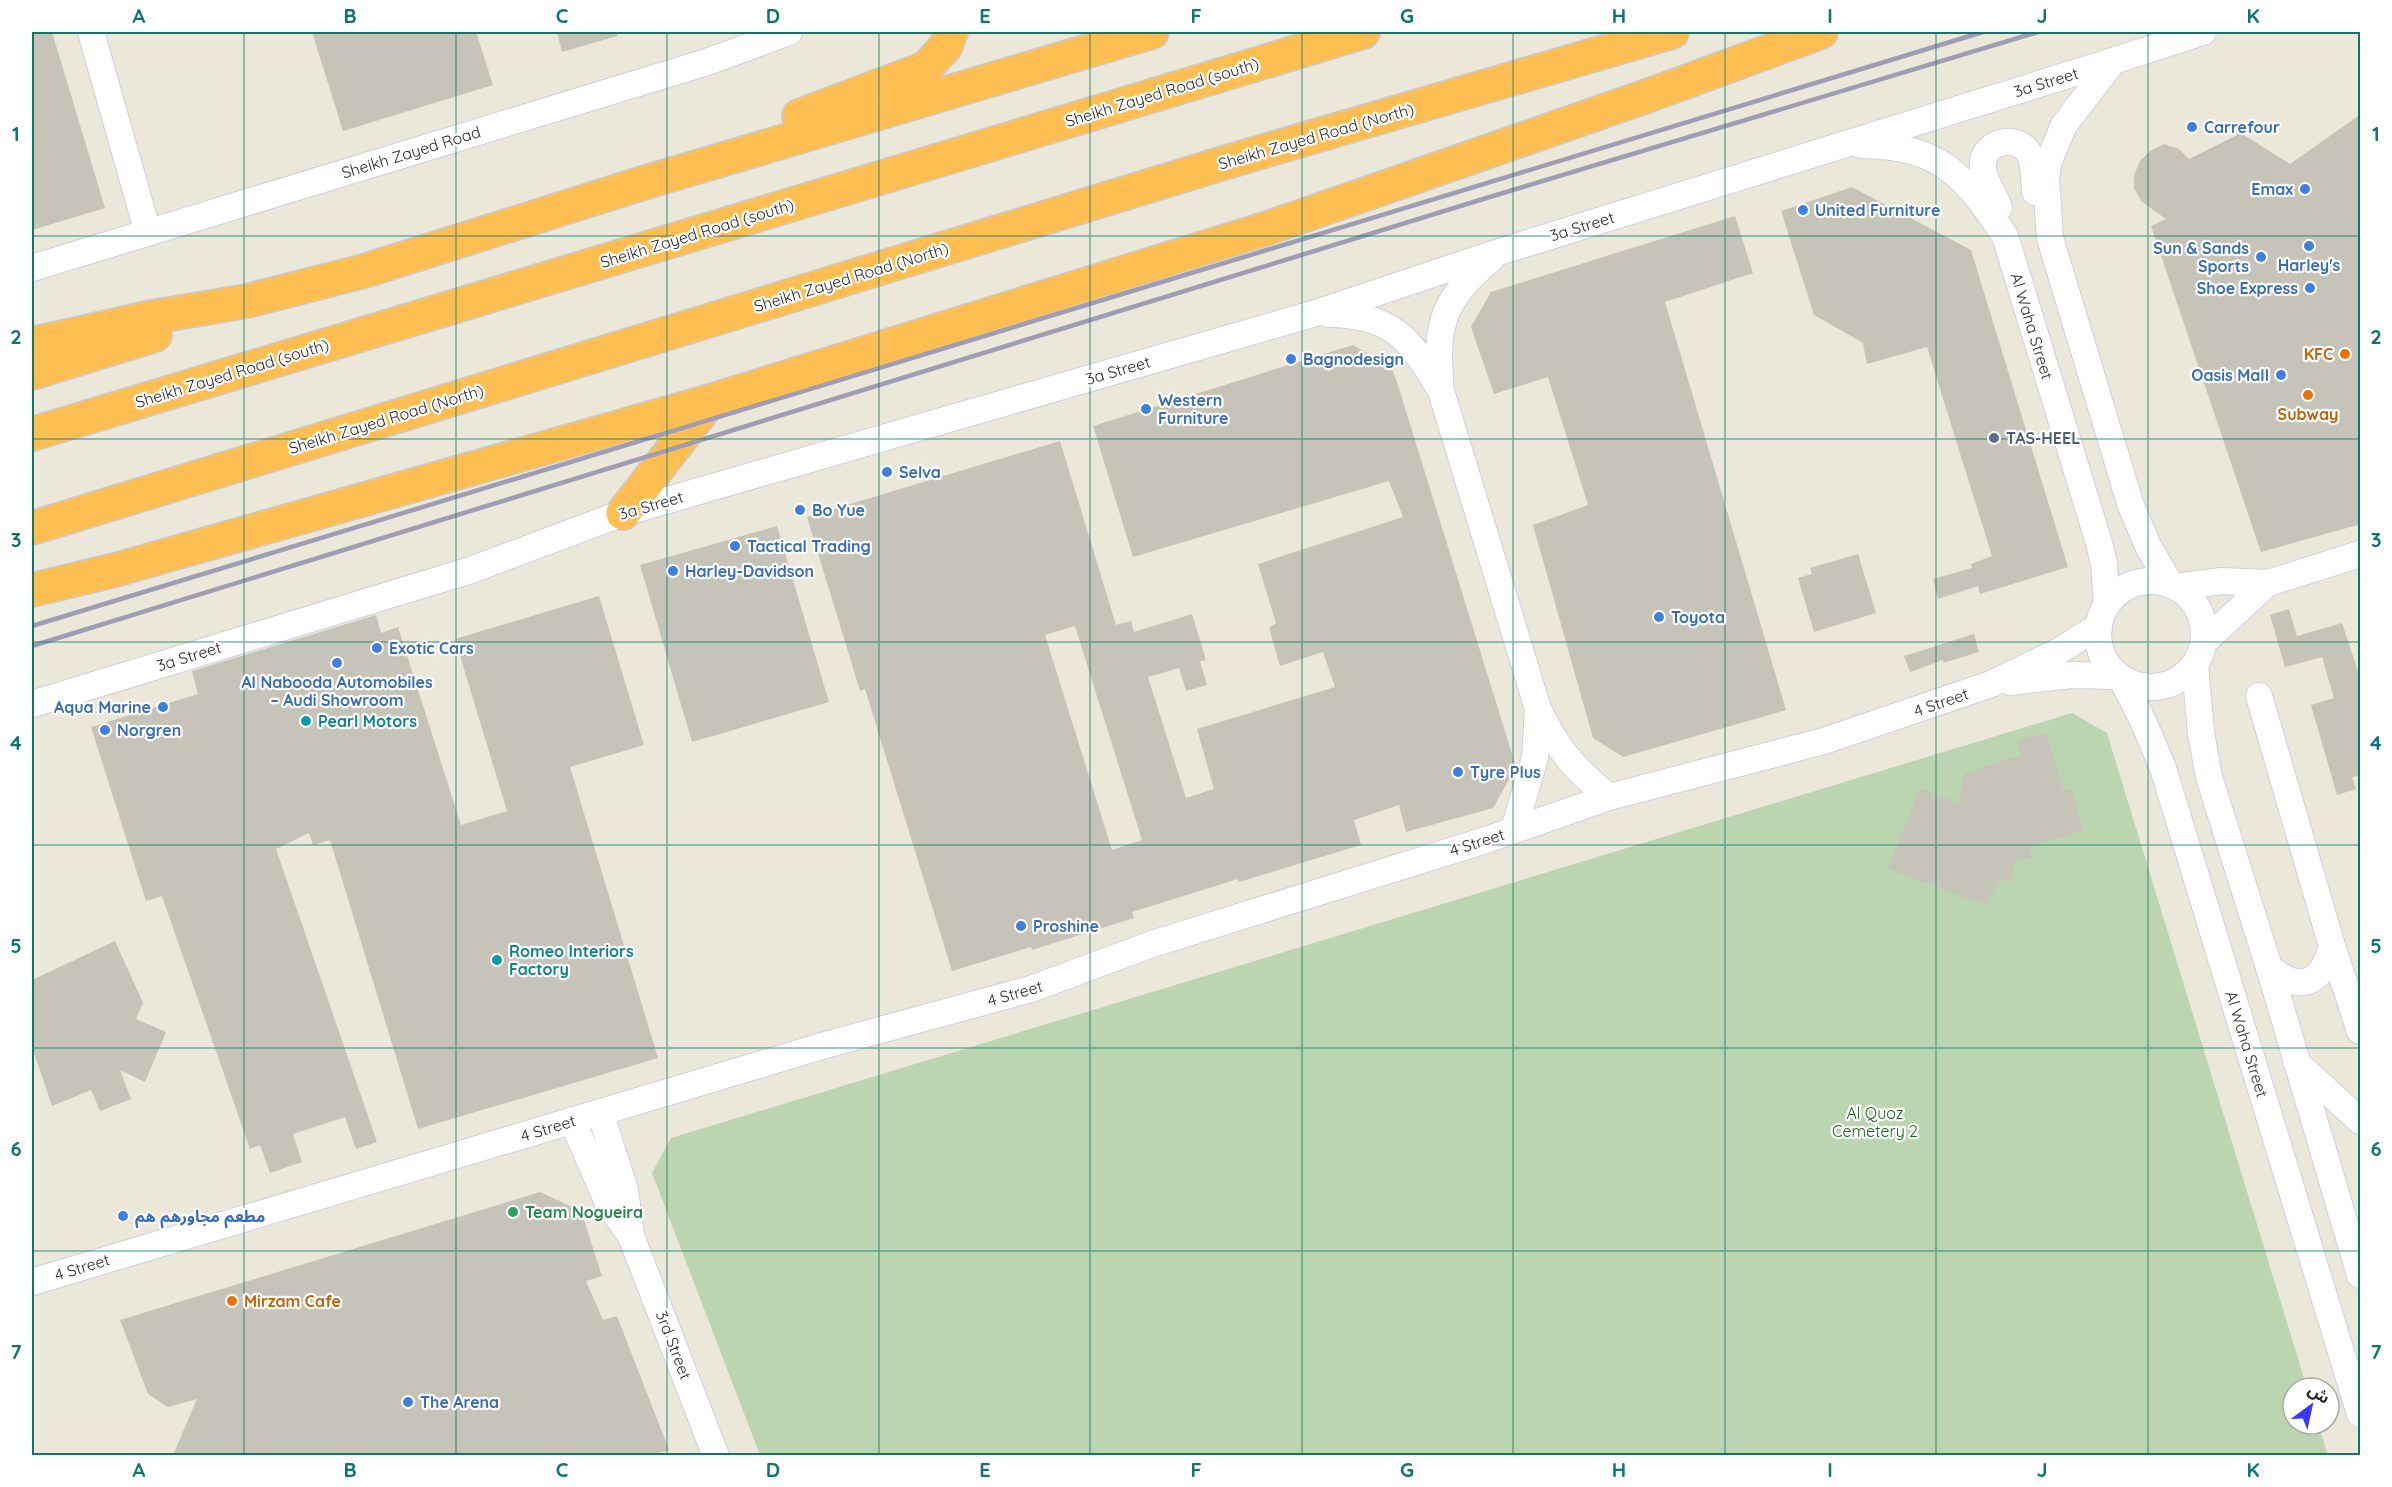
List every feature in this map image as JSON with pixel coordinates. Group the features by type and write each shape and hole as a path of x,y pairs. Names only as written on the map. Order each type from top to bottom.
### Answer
{"highway":[{"path":"643,183 735,141 926,68 946,46 951,32"},
{"path":"32,344 147,318 247,301 315,285 422,254 643,183 1152,32"},
{"name":"Sheikh Zayed Road (south)","path":"32,434 1363,32"},
{"name":"Sheikh Zayed Road (North)","path":"32,528 1230,161 1672,32"},
{"path":"32,590 115,570 710,401 1268,228 1647,96 1821,32"},
{"path":"32,374 152,336 247,301"},
{"path":"623,513 710,401"}],"street":[{"path":"91,32 148,233"},
{"name":"Sheikh Zayed Road","path":"32,268 707,62 789,32"},
{"name":"3a Street","path":"32,704 471,570 623,513 1316,314 1499,252 2114,62 2203,32"},
{"path":"2050,238 2046,179 2052,154 2064,125 2114,62"},
{"path":"2005,236 1998,205 1982,168 1983,158 1988,150 2005,141 2015,142 2030,154 2036,198 2134,516 2148,546 2173,586 2189,597 2199,610 2204,625 2201,654 2195,665 2183,677 2161,686 2137,685 2120,677 2106,662 2099,644 2103,616 2116,594 2128,586 2142,582 2157,582 2173,586 2222,581 2268,583 2361,554"},
{"name":"Al Waha Street","path":"1846,144 1883,145 1906,150 1945,165 1962,178 1977,195 2005,236 2099,543 2104,563 2103,616"},
{"path":"1499,252 1457,291 1445,314 1438,339 1441,391 1538,709 1560,751 1580,773 1610,797"},
{"path":"1316,314 1351,314 1374,319 1394,330 1412,345 1441,391"},
{"path":"2204,642 2268,583"},
{"name":"4 Street","path":"32,1282 829,1044 1031,989 1152,944 1514,830 1610,797 1824,741 1991,684 2059,651 2103,616"},
{"path":"2195,665 2201,733 2209,777 2269,967 2361,1275"},
{"name":"4 Street","path":"1991,684 2071,675 2120,677"},
{"name":"Al Waha Street","path":"2120,677 2148,730 2163,768 2361,1414"},
{"path":"2259,696 2332,946 2361,1031"},
{"path":"1514,830 1535,757 1538,709"},
{"path":"2269,967 2281,977 2295,982 2310,980 2322,972 2332,946"},
{"path":"2296,1062 2361,1121"},
{"path":"600,1112 625,1190 631,1236"},
{"path":"572,1120 609,1206 631,1236"},
{"name":"3rd Street","path":"631,1236 716,1455"}],"green space":[{"name":"Al Quoz Cemetery 2","path":"2072,713 2107,733 2303,1376 2281,1376 2281,1436 2322,1436 2328,1455 760,1455 652,1173 671,1138"}],"building":[{"path":"32,32 52,32 105,208 32,230"},
{"path":"312,32 476,32 493,85 343,131"},
{"path":"557,32 617,32 617,36 562,52"},
{"name":"Oasis Mall","path":"2361,114 2361,524 2261,552 2151,226 2166,219 2141,201 2134,188 2134,175 2140,161 2150,151 2164,144 2179,149 2189,159 2241,133 2290,164"},
{"path":"1852,187 1971,250 2068,567 1980,594 1978,586 1938,599 1933,579 1972,568 1971,564 1992,556 1927,347 1867,364 1863,343 1814,315 1781,211"},
{"name":"Toyota","path":"1735,216 1753,273 1665,302 1786,710 1623,757 1593,738 1533,525 1588,505 1548,377 1494,394 1471,327 1491,292"},
{"path":"1353,345 1391,367 1516,767 1493,808 1406,832 1399,805 1354,820 1361,845 1239,882 1238,879 1132,912 1134,918 1032,950 1031,947 952,971 865,689 860,691 807,517 1060,441 1116,625 1131,621 1134,632 1192,614 1206,660 1200,661 1207,685 1186,691 1179,668 1148,677 1186,798 1214,789 1197,729 1335,687 1323,652 1280,666 1269,628 1276,623 1258,564 1403,517 1389,481 1133,557 1093,426","holes":["1075,626 1142,840 1112,850 1045,635"]},
{"path":"777,526 829,702 692,742 640,565"},
{"path":"1858,554 1876,613 1814,632 1798,578 1812,574 1810,568"},
{"path":"599,596 644,745 570,767 658,1058 418,1129 330,840 313,845 309,833 276,849 377,1142 356,1149 345,1117 293,1134 302,1162 270,1173 260,1145 250,1149 162,896 146,901 91,727 198,694 192,671 376,615 381,633 398,627 461,825 507,811 455,639"},
{"path":"2289,609 2297,636 2342,623 2361,680 2361,775 2352,777 2356,789 2337,795 2311,705 2334,698 2322,657 2285,667 2270,615"},
{"path":"1974,634 1979,652 1943,663 1943,660 1910,672 1904,656"},
{"path":"2046,733 2064,791 2071,789 2083,830 2030,847 2031,858 2015,860 2012,881 1999,880 1986,905 1888,869 1920,788 1958,803 1964,774 2021,755 2017,741"},
{"path":"115,941 143,1003 136,1019 166,1032 145,1082 120,1070 131,1099 100,1111 91,1090 52,1106 32,1047 32,980"},
{"path":"540,1192 581,1211 602,1276 586,1281 603,1320 617,1316 669,1450 651,1455 173,1455 197,1399 168,1407 148,1394 120,1320"}],"railway":[{"path":"32,626 1983,32"},
{"path":"32,646 1493,196 2038,32"}],"place":[{"name":"Carrefour","path":"2192,127"},
{"name":"Emax","path":"2305,189"},
{"name":"United Furniture","path":"1803,210"},
{"name":"Harley's","path":"2309,246"},
{"name":"Sun & Sands Sports","path":"2261,257"},
{"name":"Shoe Express","path":"2310,288"},
{"name":"KFC","path":"2345,354"},
{"name":"Bagnodesign","path":"1291,359"},
{"name":"Oasis Mall","path":"2281,375"},
{"name":"Subway","path":"2308,395"},
{"name":"Western Furniture","path":"1146,409"},
{"name":"TAS-HEEL","path":"1994,438"},
{"name":"Selva","path":"887,472"},
{"name":"Bo Yue","path":"800,510"},
{"name":"Tactical Trading","path":"735,546"},
{"name":"Harley-Davidson","path":"673,571"},
{"name":"Toyota","path":"1659,617"},
{"name":"Exotic Cars","path":"377,648"},
{"name":"Al Nabooda Automobiles – Audi Showroom","path":"337,663"},
{"name":"Aqua Marine","path":"163,707"},
{"name":"Pearl Motors","path":"306,721"},
{"name":"Norgren","path":"105,730"},
{"name":"Tyre Plus","path":"1458,772"},
{"name":"Proshine","path":"1021,926"},
{"name":"Romeo Interiors Factory","path":"497,960"},
{"name":"Team Nogueira","path":"513,1212"},
{"name":"مطعم مجاورهم هم","path":"123,1216"},
{"name":"Mirzam Cafe","path":"232,1301"},
{"name":"The Arena","path":"408,1402"}]}
